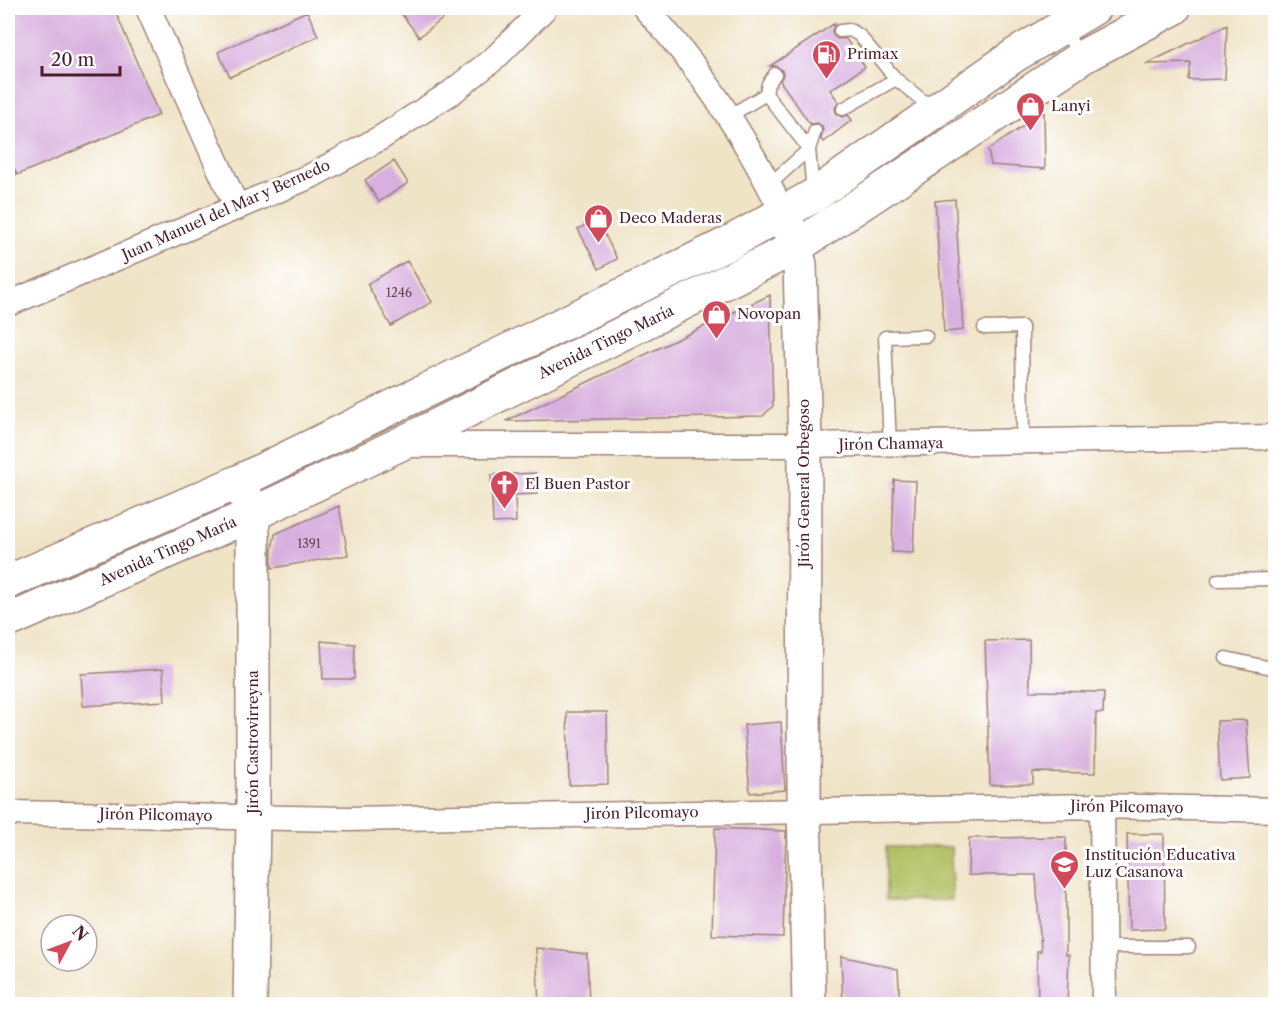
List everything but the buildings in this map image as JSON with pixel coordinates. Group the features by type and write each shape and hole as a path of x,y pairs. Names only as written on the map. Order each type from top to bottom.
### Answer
{"main road":[{"path":"8,582 238,482 731,242 776,199 813,196 973,83 1059,16 1094,8"},
{"name":"Avenida Tingo María","path":"8,621 253,513 398,445 796,247 938,155 997,112 1084,56 1174,8"},
{"path":"973,83 997,112"},
{"name":"Jirón General Orbegoso","path":"776,199 796,247 800,264 805,445 804,810 809,1005"},
{"name":"Jirón Castrovirreyna","path":"238,482 253,513 253,816 250,1005"}],"street":[{"path":"148,8 237,208"},
{"name":"Juan Manuel del Mar y Bernedo","path":"8,304 311,176 382,137 452,92 496,57 545,8"},
{"name":"Jirón General Orbegoso","path":"645,8 699,71 729,116 776,199"},
{"name":"Jirón Chamaya","path":"398,445 805,445 1275,437"},
{"path":"1102,806 1104,1005"},
{"name":"Jirón Pilcomayo","path":"8,813 347,819 1102,806 1275,810"}],"lane":[{"path":"1059,16 1072,42 1084,56"},
{"path":"840,31 850,30 859,35 896,79 934,110"},
{"path":"729,116 766,94 768,84 775,74"},
{"path":"843,109 896,79"},
{"path":"766,94 809,148 813,196"},
{"path":"776,199 809,148 815,132"},
{"path":"984,328 1022,327 1023,441"},
{"path":"890,444 885,338 926,336"},
{"path":"1218,580 1275,579"},
{"path":"1226,658 1275,669"},
{"path":"1103,947 1189,947"}],"green space":[{"path":"886,847 951,847 952,900 886,900"}],"place":[{"name":"Primax","path":"826,80"},
{"name":"Lanyi","path":"1030,132"},
{"name":"Deco Maderas","path":"598,244"},
{"name":"Novopan","path":"716,340"},
{"name":"El Buen Pastor","path":"504,510"},
{"name":"Institución Educativa Luz Casanova","path":"1064,890"}]}
